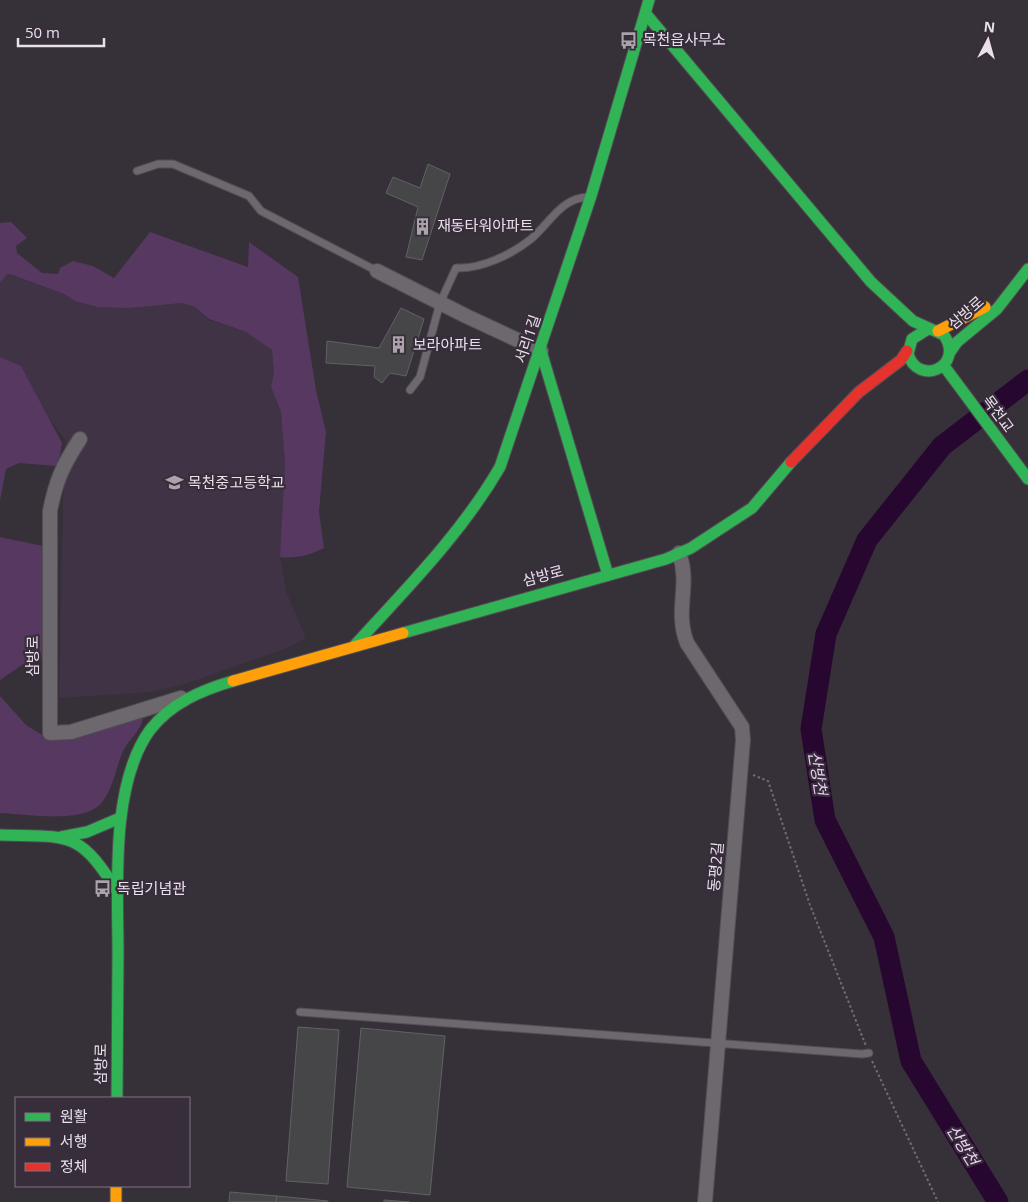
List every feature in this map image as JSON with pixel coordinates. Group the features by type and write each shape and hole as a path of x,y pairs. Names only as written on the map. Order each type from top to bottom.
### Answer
{"street":[{"name":"서리1길","path":"355,645 422,572 484,498 500,467 541,351 591,196 649,0"},
{"path":"646,14 871,282 883,289 914,321 947,338 950,352 944,366 933,371 910,372 908,348 902,332"},
{"name":"삼방로","path":"950,352 957,342 997,310 1004,298 1028,269"},
{"path":"377,271 541,351 608,575"},
{"path":"871,282 874,294 894,318"},
{"name":"삼방로","path":"933,330 976,314 991,302 1004,298"},
{"path":"908,348 915,334 933,330"},
{"name":"삼방로","path":"80,439 56,482 50,510 50,733 71,732 214,686 355,645 666,559 752,508 796,457 852,402 859,392 901,360 908,348"},
{"name":"목천교","path":"944,366 1024,471"},
{"name":"삼방로","path":"852,402 866,399 910,372"},
{"name":"동평2길","path":"678,553 684,569 680,613 682,629 687,643 742,727 744,740 705,1202"},
{"name":"삼방로","path":"117,1097 120,818 138,753 156,723 172,707 192,694"},
{"path":"0,835 61,837 87,832 120,818"},
{"path":"61,837 86,850 102,866 118,893"},
{"path":"116,1187 116,1202"}],"lane":[{"path":"137,171 158,164 173,164 249,196 261,211 377,271"},
{"path":"410,390 420,377 440,303 456,268 467,268 503,257 530,240 563,205 578,197 591,196"},
{"path":"300,1012 868,1053"}],"path":[{"path":"740,770 768,781 810,905 868,1053 938,1202"}],"shaded area":[{"path":"11,222 27,238 16,246 17,253 42,273 58,274 60,268 73,261 93,266 114,278 150,232 248,267 249,242 298,277 316,390 326,432 319,512 324,548 303,556 280,557 285,463 281,412 271,387 274,372 272,350 246,332 209,319 195,307 182,303 130,308 98,307 75,301 64,294 12,275 7,274 0,283 0,223"},
{"name":"목천중고등학교","path":"7,274 64,294 75,301 130,308 182,303 195,307 209,320 246,332 272,350 274,372 271,387 281,412 285,463 280,557 286,591 306,638 287,648 182,685 150,692 59,698 66,441 49,418 21,367 0,357 0,283"},
{"path":"0,357 21,366 62,443 59,461 56,466 19,463 6,469 0,501"},
{"path":"0,537 43,546 43,659 22,665 0,680"},
{"path":"0,696 26,725 49,739 140,715 143,719 142,724 123,751 112,783 103,801 95,808 84,813 70,816 0,813"}],"building":[{"name":"재동타워아파트","path":"428,164 450,174 422,260 406,257 418,207 386,193 393,177 420,188"},
{"name":"보라아파트","path":"401,308 424,319 406,376 390,373 382,383 374,377 375,366 326,363 327,341 379,348"},
{"path":"298,1027 339,1030 328,1184 286,1181"},
{"path":"361,1028 445,1036 430,1195 347,1187"},
{"path":"230,1192 277,1196 276,1202 229,1202"},
{"path":"277,1196 328,1201 328,1202 276,1202"},
{"path":"384,1200 410,1202 384,1202"}],"waterway":[{"name":"산방천","path":"998,1202 911,1061 884,937 825,820 811,729 826,634 867,540 942,446 1028,380"}],"traffic: fast":[{"path":"355,645 451,538 485,492 500,467 591,196 649,0"},
{"path":"646,14 871,282 913,321 944,335 949,346 949,356 938,369 929,371 913,364 908,354 912,339 928,329"},
{"path":"950,352 957,342 997,309 1028,269"},
{"path":"541,351 608,575"},
{"path":"944,366 1028,479"},
{"path":"403,633 666,559 691,548 752,508 791,462"},
{"path":"117,1097 119,838 122,808 128,779 137,753 150,730 167,712 199,693 233,681"},
{"path":"61,837 87,832 120,818"},
{"path":"0,835 57,837 70,841 93,857 118,893"}],"traffic: slow":[{"path":"938,331 985,307"},
{"path":"233,681 403,633"},
{"path":"116,1187 116,1202"}],"traffic: jam":[{"path":"791,462 859,392 901,360 907,351"}],"place":[{"name":"목천읍사무소","path":"629,40"},
{"name":"재동타워아파트","path":"423,226"},
{"name":"보라아파트","path":"399,345"},
{"name":"목천중고등학교","path":"174,483"},
{"name":"독립기념관","path":"103,889"}]}
